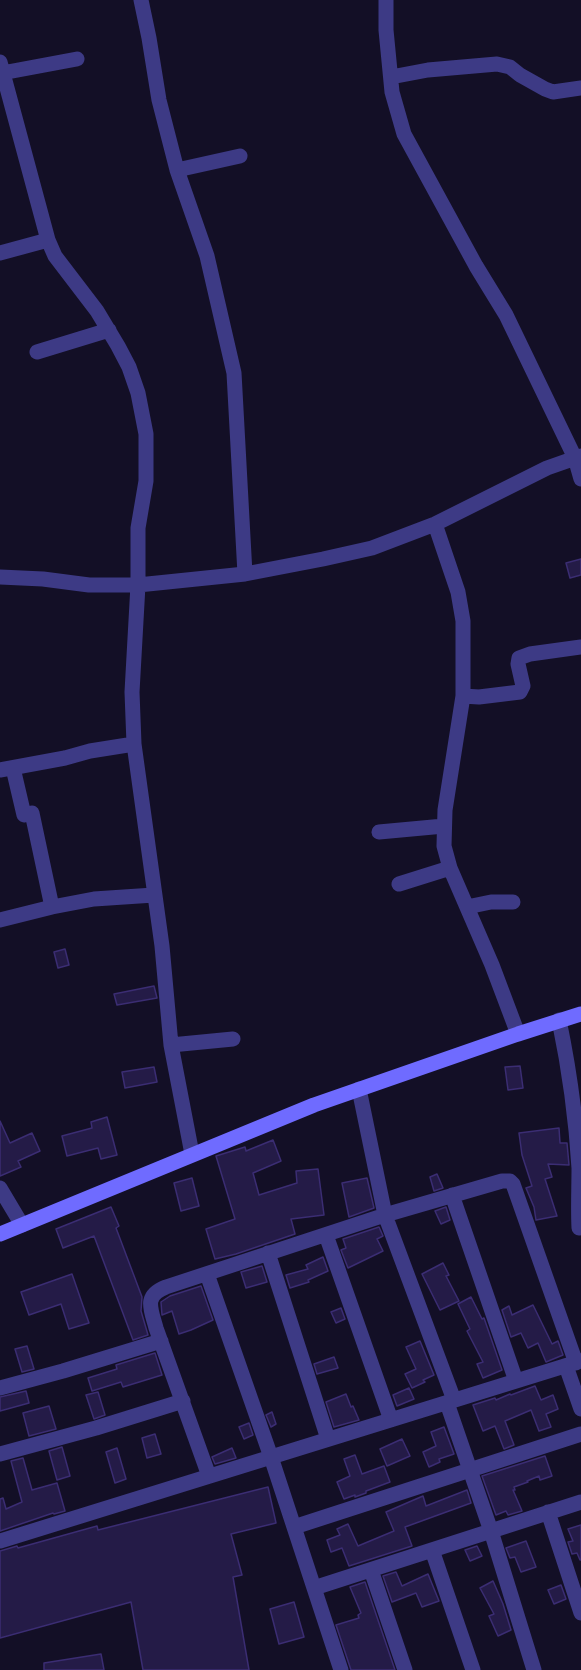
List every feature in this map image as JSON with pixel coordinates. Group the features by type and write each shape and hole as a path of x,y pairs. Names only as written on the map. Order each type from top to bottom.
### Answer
{"main road":[{"path":"0,1234 314,1105 581,1014"}],"street":[{"path":"141,0 159,100 177,170 207,256 234,374 245,574"},
{"path":"386,0 386,30 392,92 404,134 476,267 506,315 578,457 581,479"},
{"path":"77,59 1,67 48,240 55,256 80,287 118,346 138,393 146,434 146,481 138,528 138,585 132,692 134,744 162,946 171,1046 192,1154"},
{"path":"391,77 428,70 497,64 510,68 553,92 581,88"},
{"path":"177,170 240,156"},
{"path":"0,254 48,240"},
{"path":"36,352 109,330"},
{"path":"0,577 43,579 89,585 138,585 245,574 323,559 372,548 435,524 547,468 578,457"},
{"path":"435,524 458,592 463,621 463,696 444,826 444,846 450,868 492,965 518,1034"},
{"path":"463,696 479,697 520,692 523,686 518,664 519,657 581,647"},
{"path":"52,907 32,813 24,815 7,769 134,744"},
{"path":"378,832 444,826"},
{"path":"399,884 450,868"},
{"path":"0,920 94,899 154,895"},
{"path":"467,907 491,902 513,902"},
{"path":"559,1020 579,1168 579,1228"},
{"path":"171,1046 233,1039"},
{"path":"359,1089 385,1215 450,1401 534,1670"},
{"path":"209,1476 152,1312 152,1296 156,1291 385,1215 502,1181 510,1181 513,1184 574,1363 581,1409"},
{"path":"0,1188 22,1225"},
{"path":"452,1195 516,1381"},
{"path":"326,1235 391,1420"},
{"path":"268,1253 328,1439"},
{"path":"207,1274 271,1457 341,1670"},
{"path":"0,1388 161,1341"},
{"path":"0,1541 574,1363"},
{"path":"0,1454 183,1401"},
{"path":"294,1527 581,1434"},
{"path":"314,1588 581,1502"},
{"path":"548,1512 581,1614"},
{"path":"432,1550 473,1670"},
{"path":"371,1570 405,1670"}],"building":[{"path":"581,559 581,575 570,578 566,563"},
{"path":"65,949 69,965 58,968 54,952"},
{"path":"154,986 157,998 117,1005 114,994"},
{"path":"520,1066 523,1088 508,1090 505,1067"},
{"path":"154,1067 157,1082 125,1088 122,1072"},
{"path":"107,1117 117,1155 101,1159 98,1148 67,1156 62,1136 92,1128 91,1122"},
{"path":"0,1121 10,1143 32,1133 40,1151 18,1161 21,1167 0,1176"},
{"path":"559,1128 560,1143 567,1143 569,1165 548,1164 552,1177 545,1179 557,1216 536,1220 534,1207 526,1188 532,1186 522,1155 519,1133"},
{"path":"273,1140 281,1161 253,1173 259,1195 297,1183 296,1171 318,1169 324,1215 291,1219 295,1234 215,1259 206,1229 235,1219 216,1156 245,1147 246,1151"},
{"path":"437,1174 443,1188 434,1191 430,1177"},
{"path":"192,1178 199,1206 181,1211 174,1183"},
{"path":"367,1178 374,1208 349,1217 342,1183"},
{"path":"111,1207 119,1226 116,1228 142,1297 141,1311 148,1335 133,1340 94,1236 63,1248 56,1229"},
{"path":"446,1207 450,1220 441,1224 435,1211"},
{"path":"379,1227 383,1236 377,1239 383,1251 348,1268 341,1250 346,1248 343,1239"},
{"path":"323,1257 328,1271 308,1280 309,1282 290,1288 286,1275 308,1269 306,1265"},
{"path":"443,1263 449,1275 446,1276 459,1301 440,1310 422,1274"},
{"path":"262,1266 267,1282 246,1288 241,1272"},
{"path":"72,1274 89,1323 69,1329 61,1304 29,1315 21,1292"},
{"path":"201,1286 213,1320 179,1334 172,1311 162,1315 161,1302 170,1296"},
{"path":"471,1297 482,1319 484,1318 502,1370 483,1378 477,1364 483,1362 467,1331 470,1329 458,1304"},
{"path":"533,1305 552,1344 558,1341 563,1355 546,1362 538,1343 528,1348 521,1333 511,1337 502,1310 509,1306 512,1315"},
{"path":"341,1308 345,1319 336,1323 331,1312"},
{"path":"420,1341 434,1375 412,1388 405,1374 416,1369 406,1347"},
{"path":"27,1346 34,1369 22,1372 15,1349"},
{"path":"155,1353 162,1375 123,1387 121,1382 92,1391 88,1378 117,1369 116,1365"},
{"path":"334,1357 338,1368 317,1374 314,1364"},
{"path":"535,1386 541,1400 553,1395 558,1409 546,1414 551,1427 539,1431 531,1410 505,1421 514,1445 504,1449 495,1426 483,1431 473,1405 495,1398 496,1400"},
{"path":"409,1388 414,1399 397,1406 393,1395"},
{"path":"26,1391 29,1403 0,1411 0,1397"},
{"path":"98,1392 105,1415 94,1419 86,1395"},
{"path":"346,1394 359,1420 334,1427 326,1402"},
{"path":"49,1406 56,1429 29,1436 23,1413"},
{"path":"272,1412 276,1424 271,1427 266,1415"},
{"path":"249,1423 253,1435 244,1439 239,1427"},
{"path":"444,1427 454,1454 439,1459 440,1462 429,1467 423,1452 436,1446 431,1432"},
{"path":"155,1434 161,1454 147,1458 142,1438"},
{"path":"402,1439 410,1456 387,1466 380,1449"},
{"path":"62,1447 70,1476 57,1480 49,1451"},
{"path":"117,1448 126,1479 115,1483 106,1452"},
{"path":"232,1448 236,1458 215,1464 212,1457"},
{"path":"355,1455 362,1474 384,1466 390,1482 366,1491 366,1493 344,1499 337,1482 350,1476 344,1459"},
{"path":"545,1456 552,1476 540,1480 539,1476 514,1487 515,1490 513,1490 522,1511 508,1515 506,1511 496,1515 482,1476"},
{"path":"23,1458 32,1490 57,1483 65,1511 0,1531 0,1499 3,1498 6,1509 22,1502 11,1461"},
{"path":"268,1487 276,1523 231,1534 242,1575 233,1577 249,1670 143,1670 131,1602 0,1638 0,1551 97,1526 98,1530"},
{"path":"467,1490 471,1503 405,1527 412,1546 349,1566 342,1548 331,1552 327,1540 340,1535 337,1529 348,1524 358,1546 394,1531 386,1512 423,1496 426,1506"},
{"path":"581,1525 580,1560 577,1553 572,1554 568,1542 573,1541 568,1529"},
{"path":"526,1541 536,1567 521,1572 515,1557 510,1558 506,1548"},
{"path":"477,1546 482,1556 470,1561 465,1550"},
{"path":"396,1572 402,1586 428,1574 439,1601 422,1607 416,1593 392,1602 383,1576"},
{"path":"493,1581 511,1630 498,1636 489,1616 494,1614 480,1588"},
{"path":"365,1582 395,1670 351,1670 336,1625 359,1618 358,1615 361,1613 350,1587"},
{"path":"561,1585 566,1599 554,1604 548,1590"},
{"path":"294,1602 304,1637 279,1644 270,1609"},
{"path":"101,1654 104,1670 44,1670 44,1663"}]}
